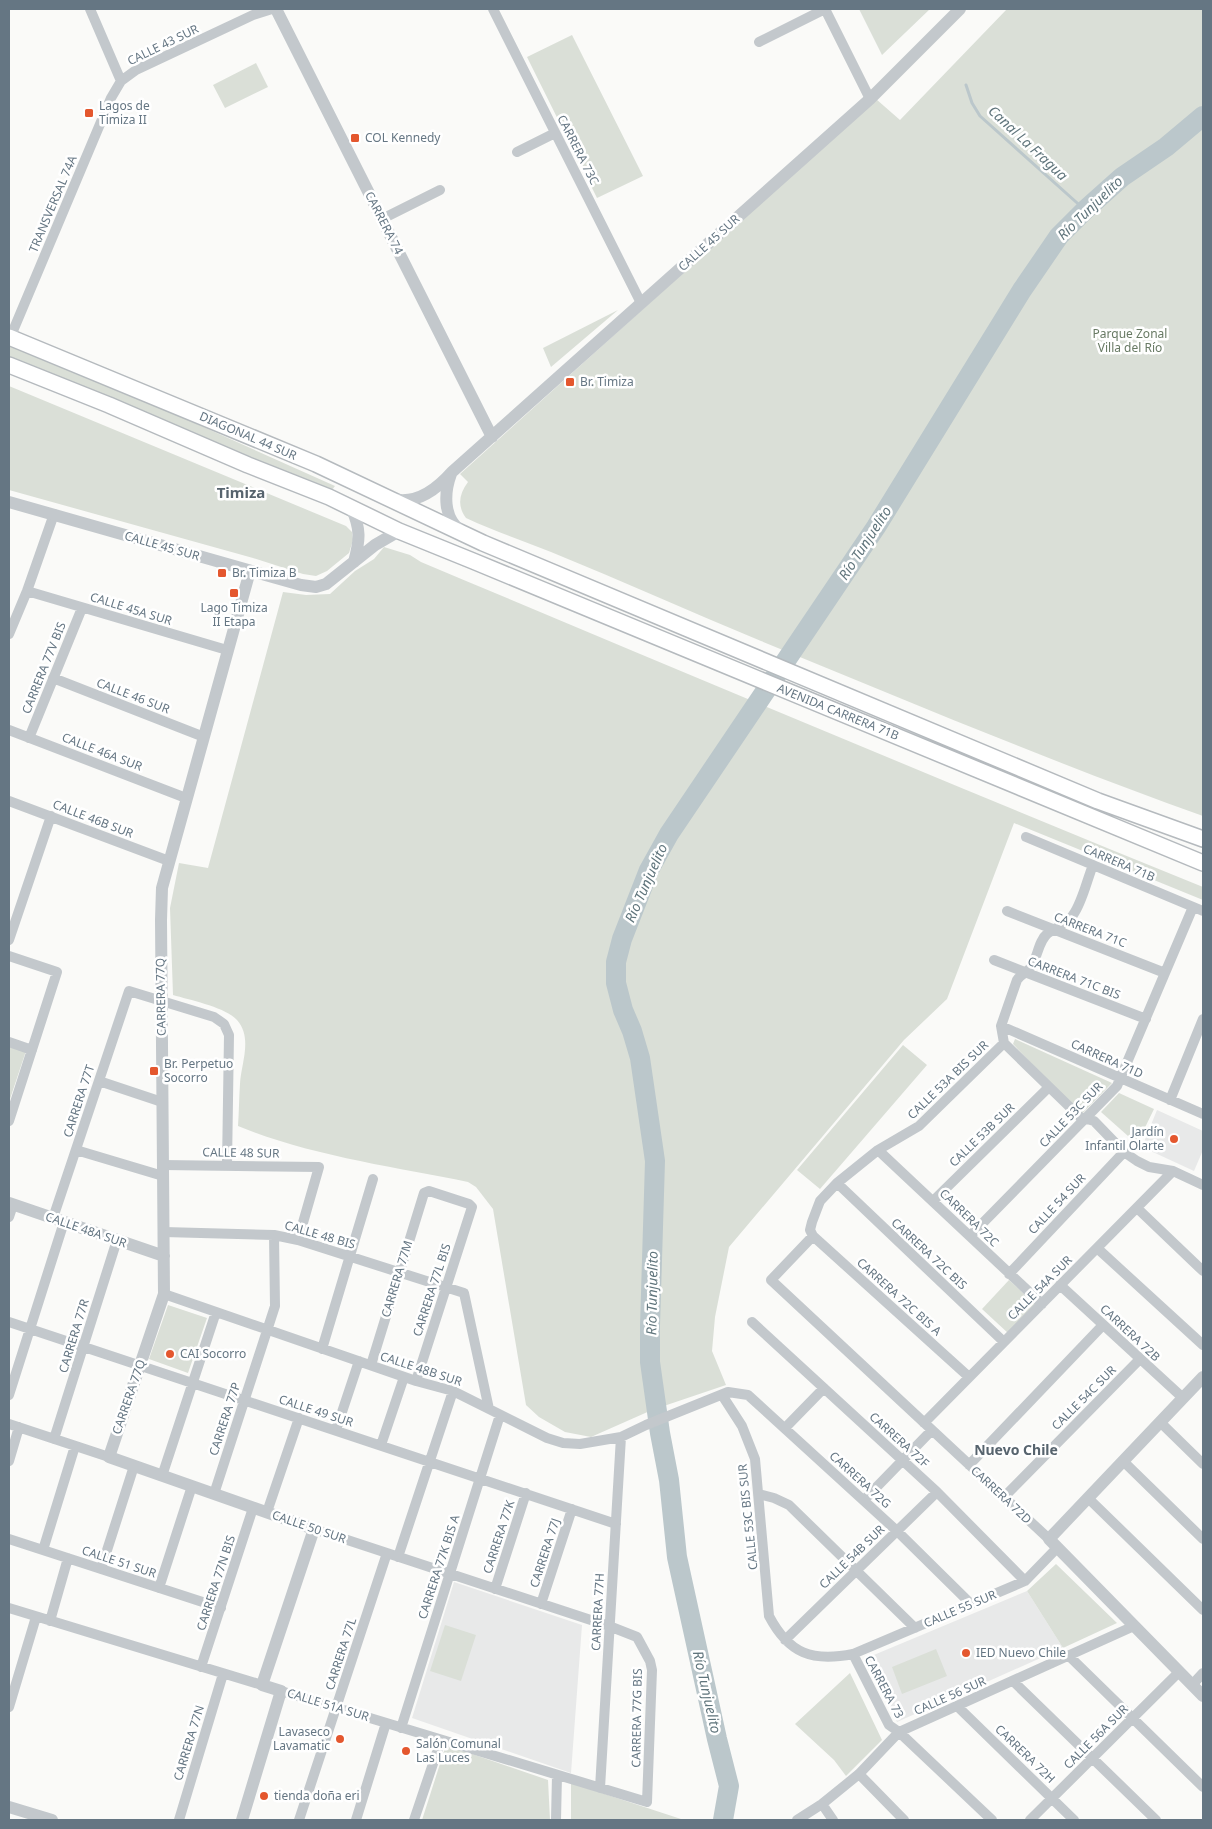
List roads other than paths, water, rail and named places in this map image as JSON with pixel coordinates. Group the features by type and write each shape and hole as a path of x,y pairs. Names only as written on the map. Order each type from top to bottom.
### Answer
{"main road":[{"name":"DIAGONAL 44 SUR","path":"9,337 316,464 483,543"},
{"path":"9,365 351,507 399,531"},
{"name":"AVENIDA CARRERA 71B","path":"399,531 1203,863"},
{"name":"AVENIDA CARRERA 71B","path":"483,543 1098,801 1203,839"}],"street":[{"path":"90,9 121,81"},
{"name":"CALLE 43 SUR","path":"121,81 136,70 253,15 272,9"},
{"name":"CARRERA 74","path":"276,9 492,437"},
{"name":"CARRERA 73C","path":"493,9 641,303"},
{"path":"759,42 825,9 870,99"},
{"name":"CALLE 45 SUR","path":"391,499 407,500 429,492 442,483 452,472 870,99 960,9"},
{"name":"TRANSVERSAL 74A","path":"9,337 111,98 121,81"},
{"path":"517,152 555,133"},
{"path":"382,219 440,190"},
{"path":"452,472 447,486 446,501 449,516 456,528 466,535"},
{"name":"CALLE 45 SUR","path":"9,502 301,585 316,587 332,581 354,562"},
{"path":"351,507 360,538 354,562"},
{"path":"9,634 27,591 54,514"},
{"path":"354,562 385,538 399,531"},
{"name":"CARRERA 77Q","path":"109,1457 164,1294 161,897 186,798 250,571"},
{"name":"CALLE 45A SUR","path":"27,591 227,650"},
{"name":"CARRERA 77V BIS","path":"29,738 82,608"},
{"name":"CALLE 46 SUR","path":"53,678 204,736"},
{"name":"CALLE 46A SUR","path":"9,730 186,798"},
{"name":"CALLE 46B SUR","path":"9,801 169,861"},
{"path":"9,940 50,816"},
{"name":"CARRERA 71B","path":"1026,837 1203,911"},
{"name":"CALLE 53A BIS SUR","path":"813,1236 810,1230 820,1200 878,1150 919,1126 1004,1043 1001,1026 1017,980 1032,966 1044,938 1049,932 1067,923 1074,914 1093,865"},
{"name":"CALLE 53C SUR","path":"970,1236 1112,1092 1121,1079 1193,907"},
{"name":"CARRERA 71C","path":"1007,911 1165,973"},
{"path":"9,956 57,972 9,1117"},
{"name":"CARRERA 71C BIS","path":"994,960 1146,1019"},
{"name":"CARRERA 77T","path":"9,1395 31,1329 76,1150 129,991 162,1001"},
{"path":"162,1001 214,1017 224,1024 229,1035 227,1165"},
{"path":"1170,1100 1203,1019"},
{"name":"CARRERA 71D","path":"1001,1026 1203,1114"},
{"path":"9,1042 32,1050"},
{"path":"1004,1043 1048,1088 1080,1116 1094,1120 1124,1152 1137,1162 1150,1167 1173,1171 1203,1185"},
{"path":"99,1081 162,1102"},
{"name":"CALLE 53B SUR","path":"933,1200 1048,1088"},
{"name":"CALLE 48 SUR","path":"76,1150 163,1171 227,1165 319,1167 298,1240"},
{"name":"CARRERA 72C","path":"878,1150 1042,1304"},
{"name":"CALLE 54 SUR","path":"1009,1274 1124,1152"},
{"name":"CALLE 54A SUR","path":"924,1422 1173,1171"},
{"path":"322,1348 373,1179"},
{"name":"CARRERA 72C BIS","path":"837,1184 1004,1342"},
{"name":"CARRERA 77L BIS","path":"416,1381 472,1207 469,1204 429,1191 424,1193"},
{"name":"CARRERA 77M","path":"371,1365 424,1193"},
{"path":"9,1217 11,1204"},
{"name":"CALLE 48A SUR","path":"11,1204 164,1256"},
{"path":"1137,1208 1203,1272"},
{"name":"CALLE 48 BIS","path":"164,1232 274,1235 298,1240 464,1293 489,1409"},
{"name":"CARRERA 77P","path":"214,1494 275,1306 274,1235"},
{"name":"CARRERA 72D","path":"813,1236 771,1280 1053,1544 1203,1696"},
{"name":"CARRERA 72C BIS A","path":"813,1236 969,1377"},
{"name":"CARRERA 77R","path":"54,1439 117,1240"},
{"path":"1098,1248 1203,1345"},
{"name":"CARRERA 72B","path":"1060,1285 1183,1398"},
{"name":"CALLE 48B SUR","path":"164,1294 404,1377 453,1391 547,1438 563,1443 580,1444 621,1437 722,1395"},
{"path":"162,1476 216,1312"},
{"name":"CALLE 49 SUR","path":"9,1322 616,1524"},
{"name":"CARRERA 72F","path":"752,1322 937,1492 1025,1581"},
{"path":"969,1464 1103,1325"},
{"name":"CALLE 54C SUR","path":"1004,1497 1140,1359"},
{"path":"336,1430 359,1361"},
{"path":"381,1446 404,1377"},
{"name":"CALLE 55 SUR","path":"853,1654 1025,1581 1088,1498 1203,1377"},
{"path":"785,1428 824,1388"},
{"path":"398,1557 453,1391"},
{"name":"CARRERA 72G","path":"722,1395 735,1392 748,1395 864,1500 971,1604"},
{"name":"CALLE 53C BIS SUR","path":"722,1395 742,1426 755,1459 769,1616 776,1630 785,1640"},
{"name":"CARRERA 77K BIS A","path":"401,1728 500,1415"},
{"path":"266,1512 299,1418"},
{"path":"1160,1422 1203,1462"},
{"name":"CALLE 50 SUR","path":"9,1424 314,1529 610,1626"},
{"path":"9,1460 20,1427"},
{"path":"864,1500 932,1430"},
{"name":"CARRERA 77H","path":"600,1788 621,1437"},
{"path":"43,1550 75,1446"},
{"path":"1123,1461 1203,1539"},
{"path":"101,1569 134,1466"},
{"path":"159,1588 192,1486"},
{"name":"CALLE 54B SUR","path":"785,1640 937,1492"},
{"name":"CARRERA 77K","path":"495,1589 526,1494"},
{"path":"759,1494 789,1505 915,1628"},
{"path":"1088,1498 1203,1610"},
{"name":"CARRERA 77N BIS","path":"201,1667 254,1508"},
{"name":"CARRERA 77J","path":"541,1604 572,1509"},
{"path":"262,1686 314,1529"},
{"name":"CALLE 51 SUR","path":"9,1538 221,1608"},
{"name":"CARRERA 77L","path":"299,1820 387,1553"},
{"path":"50,1621 68,1558"},
{"name":"CALLE 51A SUR","path":"9,1608 647,1802"},
{"path":"9,1707 36,1617"},
{"name":"CARRERA 77G BIS","path":"610,1626 637,1638 650,1661 652,1670 647,1802"},
{"name":"CALLE 56 SUR","path":"797,1820 822,1804 859,1774 900,1732 1134,1626"},
{"name":"CARRERA 73","path":"785,1640 801,1652 822,1658 853,1654 889,1725 900,1732 992,1820"},
{"path":"1069,1656 1203,1787"},
{"name":"CALLE 56A SUR","path":"1030,1820 1179,1672"},
{"path":"1192,1685 1203,1673"},
{"name":"CARRERA 77N","path":"179,1820 223,1674"},
{"path":"1013,1681 1156,1820"},
{"path":"242,1820 281,1691"},
{"name":"CARRERA 72H","path":"958,1706 1074,1820"},
{"path":"356,1820 386,1723"},
{"path":"414,1820 441,1740"},
{"path":"859,1774 904,1820"},
{"path":"556,1820 557,1775"},
{"path":"822,1804 833,1820"},
{"path":"9,1807 52,1820"}],"waterway":[{"name":"Canal La Fragua","path":"966,85 972,103 980,116 1085,210"},
{"name":"Río Tunjuelito","path":"723,1820 729,1786 677,1557 669,1480 650,1362 655,1161 640,1058 623,1010 616,983 616,962 622,939 649,870 669,834 876,527 1022,290 1059,236 1122,177 1166,147 1203,116"}],"place":[{"name":"Lagos de Timiza II","path":"89,113"},
{"name":"COL Kennedy","path":"355,138"},
{"name":"Br. Timiza","path":"570,382"},
{"name":"Br. Timiza B","path":"222,573"},
{"name":"Lago Timiza II Etapa","path":"234,593"},
{"name":"Br. Perpetuo Socorro","path":"154,1071"},
{"name":"Jardín Infantil Olarte","path":"1174,1139"},
{"name":"CAI Socorro","path":"170,1354"},
{"name":"IED Nuevo Chile","path":"966,1653"},
{"name":"Lavaseco Lavamatic","path":"340,1739"},
{"name":"Salón Comunal Las Luces","path":"406,1751"},
{"name":"tienda doña eri","path":"264,1796"}],"district":[{"name":"Timiza","path":"241,493"},
{"name":"Nuevo Chile","path":"1016,1450"}],"park label":[{"name":"Parque Zonal Villa del Río","path":"1130,341"}]}
